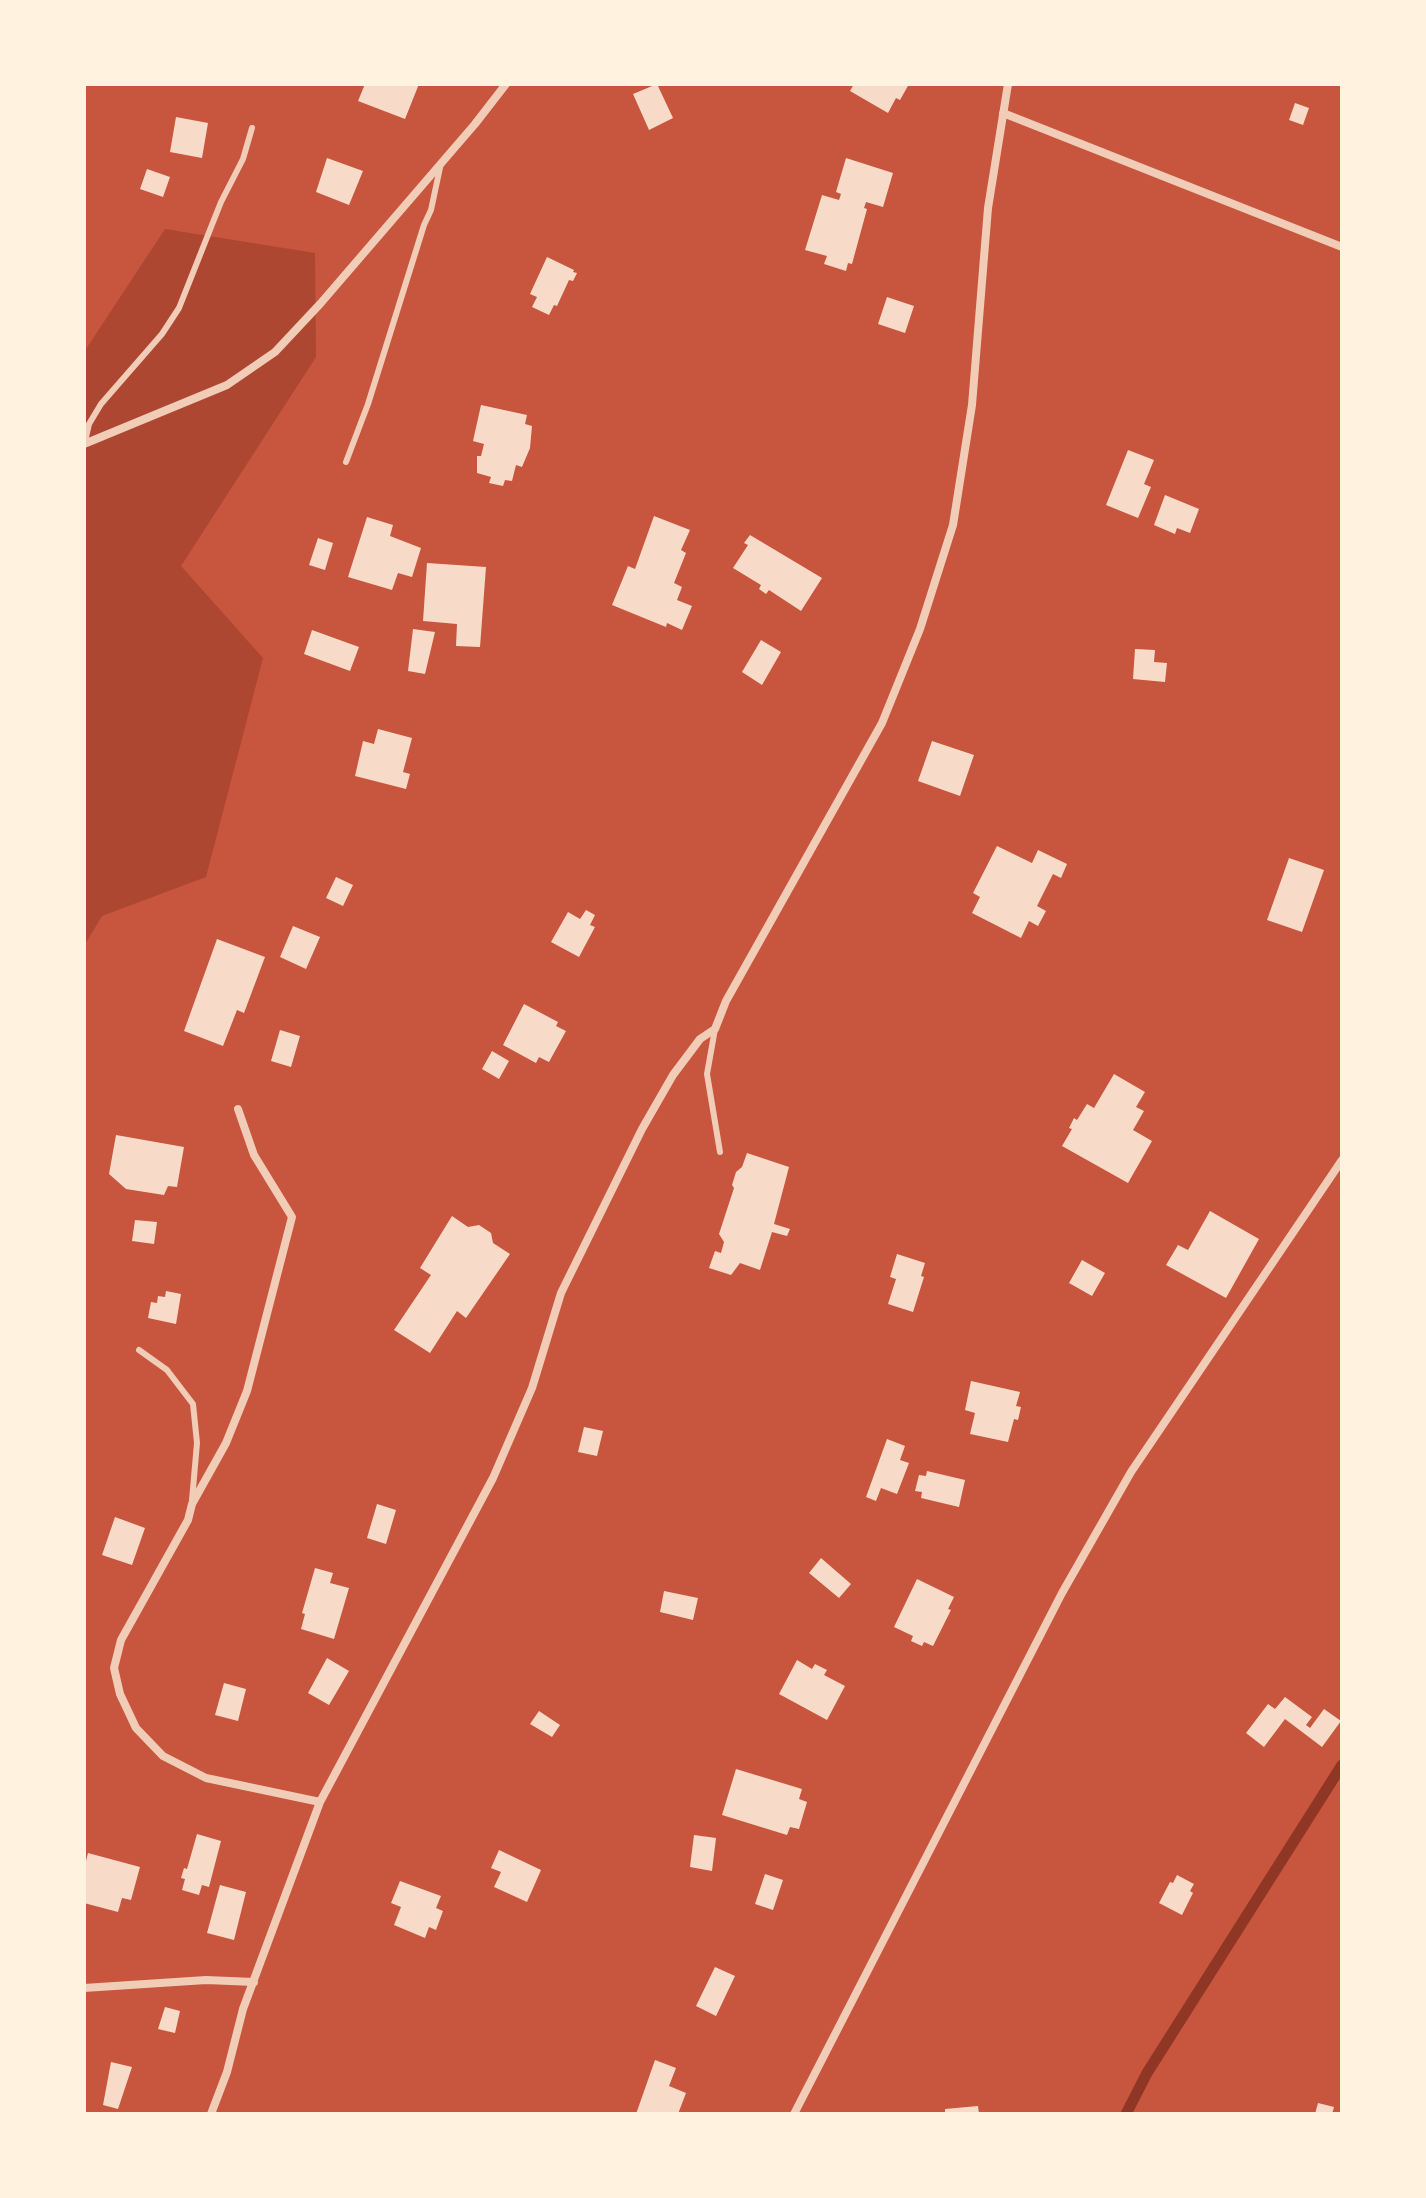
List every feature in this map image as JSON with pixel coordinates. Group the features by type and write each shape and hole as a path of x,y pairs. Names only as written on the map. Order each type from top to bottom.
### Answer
{"street":[{"path":"86,444 227,385 275,352 320,304 506,84"},
{"path":"211,2114 227,2072 243,2009 320,1802 493,1478 532,1388 561,1293 642,1129 673,1075 700,1039 715,1029 726,1001 882,723 920,629 953,525 972,405 988,208 1008,84"},
{"path":"1003,113 1342,247"},
{"path":"238,1109 254,1155 292,1217 247,1391 226,1443 192,1504 188,1520 121,1640 114,1668 120,1694 136,1728 163,1756 206,1778 320,1802"},
{"path":"794,2114 1062,1593 1124,1485 1342,1160"},
{"path":"84,1988 206,1980 254,1982"}],"lane":[{"path":"86,444 89,424 101,404 162,334 179,308 221,202 243,159 252,128"},
{"path":"346,462 431,210 441,163"},
{"path":"715,1029 707,1074 720,1152"},
{"path":"139,1350 167,1370 193,1404 197,1443 192,1504"}],"shaded area":[{"path":"165,229 315,253 316,357 181,566 263,658 206,877 102,916 84,946 84,352"}],"building":[{"path":"365,84 419,84 405,119 358,101"},
{"path":"657,84 673,118 649,130 633,94"},
{"path":"854,84 909,84 888,113 850,91"},
{"path":"1295,103 1309,108 1303,125 1289,120"},
{"path":"176,117 208,123 202,158 170,152"},
{"path":"327,158 363,171 349,205 316,192"},
{"path":"846,158 893,173 883,207 866,202 864,208 867,209 852,264 848,263 846,271 824,264 827,256 805,250 822,195 839,200 841,194 836,192"},
{"path":"147,169 170,177 163,197 140,189"},
{"path":"547,257 577,273 573,281 569,280 557,306 554,305 549,315 532,307 537,297 530,294"},
{"path":"887,297 914,306 905,333 878,324"},
{"path":"481,405 527,415 525,424 532,426 530,448 522,467 516,465 512,481 505,480 503,486 489,483 491,477 477,473 477,456 481,456 484,444 473,441"},
{"path":"1128,450 1154,460 1144,484 1151,487 1138,518 1106,505"},
{"path":"1165,495 1199,509 1190,533 1177,528 1175,534 1154,525"},
{"path":"654,516 690,530 681,550 686,553 674,583 682,587 677,600 692,606 682,630 667,623 666,627 612,605 628,566 635,569"},
{"path":"367,517 393,525 390,536 421,548 412,577 398,573 392,590 348,577"},
{"path":"750,535 822,578 801,611 769,590 766,594 759,589 761,585 733,568 748,545 744,543"},
{"path":"318,538 333,543 325,570 309,565"},
{"path":"427,563 486,567 480,647 456,646 457,624 423,621"},
{"path":"413,629 435,632 425,674 408,671"},
{"path":"312,630 359,647 350,671 304,654"},
{"path":"761,640 781,652 762,685 742,672"},
{"path":"1135,649 1155,650 1154,662 1167,663 1165,682 1133,679"},
{"path":"378,729 412,738 403,772 410,774 406,789 355,776 363,741 374,744"},
{"path":"932,741 974,755 960,796 918,781"},
{"path":"997,846 1032,863 1038,850 1067,864 1061,878 1053,874 1037,906 1046,911 1038,926 1029,921 1021,938 972,913 980,897 973,893"},
{"path":"1289,858 1324,870 1302,932 1267,920"},
{"path":"336,877 353,885 343,906 326,898"},
{"path":"586,910 595,915 590,925 595,927 579,957 551,942 568,912 580,919"},
{"path":"293,926 320,937 306,969 280,957"},
{"path":"217,939 265,957 244,1013 237,1010 223,1046 184,1031"},
{"path":"524,1004 558,1022 556,1026 566,1031 549,1062 539,1057 536,1063 503,1045"},
{"path":"280,1030 300,1036 291,1067 271,1061"},
{"path":"492,1051 509,1061 499,1079 482,1069"},
{"path":"1114,1074 1145,1092 1136,1107 1144,1111 1133,1130 1152,1141 1128,1183 1062,1146 1072,1129 1069,1128 1074,1118 1077,1120 1087,1104 1094,1108"},
{"path":"116,1135 184,1147 177,1187 168,1186 164,1195 126,1189 109,1174"},
{"path":"747,1153 789,1167 774,1224 790,1229 787,1236 772,1232 760,1270 740,1263 731,1275 709,1268 715,1251 721,1253 724,1242 719,1234 736,1172 742,1167"},
{"path":"1210,1211 1259,1239 1226,1298 1166,1265 1178,1245 1188,1250"},
{"path":"452,1216 468,1227 479,1225 491,1233 493,1243 510,1254 466,1318 457,1311 430,1353 394,1330 431,1275 420,1268"},
{"path":"135,1220 157,1222 154,1244 132,1241"},
{"path":"897,1254 925,1263 913,1312 888,1304 896,1279 890,1277"},
{"path":"1082,1260 1105,1273 1092,1296 1069,1283"},
{"path":"166,1291 181,1294 176,1324 148,1318 151,1302 157,1303 158,1296 165,1297"},
{"path":"971,1381 1020,1392 1016,1406 1021,1407 1018,1420 1014,1419 1008,1442 970,1434 975,1413 965,1410"},
{"path":"584,1427 603,1431 597,1456 578,1452"},
{"path":"887,1439 905,1446 900,1460 909,1463 897,1494 881,1488 876,1501 866,1497"},
{"path":"927,1471 965,1480 959,1507 921,1498 922,1492 915,1491 919,1475 926,1476"},
{"path":"377,1504 396,1510 386,1544 367,1538"},
{"path":"115,1517 145,1528 132,1565 102,1555"},
{"path":"821,1558 851,1584 839,1598 809,1573"},
{"path":"315,1568 333,1573 330,1583 349,1588 334,1639 301,1629 305,1614 302,1613"},
{"path":"917,1579 954,1597 933,1646 924,1642 922,1646 911,1641 913,1636 894,1627"},
{"path":"664,1591 698,1598 693,1620 660,1612"},
{"path":"327,1658 349,1671 329,1705 308,1693"},
{"path":"797,1660 812,1669 815,1664 827,1670 824,1675 845,1686 827,1720 779,1694"},
{"path":"224,1683 246,1689 238,1721 215,1715"},
{"path":"1285,1697 1312,1717 1306,1725 1310,1728 1324,1709 1341,1721 1322,1747 1285,1719 1264,1747 1246,1733 1268,1704 1275,1709"},
{"path":"539,1711 560,1725 552,1737 530,1724"},
{"path":"736,1769 802,1789 799,1799 807,1802 799,1829 790,1827 787,1835 722,1815"},
{"path":"197,1834 221,1841 209,1887 202,1885 199,1895 182,1890 185,1879 181,1878 184,1868 187,1869"},
{"path":"694,1835 716,1838 712,1871 690,1867"},
{"path":"499,1850 541,1870 527,1902 494,1887 501,1872 491,1868"},
{"path":"88,1853 140,1867 131,1900 122,1898 118,1912 84,1903 84,1869"},
{"path":"765,1874 783,1880 773,1910 755,1904"},
{"path":"1177,1875 1194,1884 1182,1915 1159,1903"},
{"path":"400,1881 441,1896 436,1908 443,1911 436,1930 429,1927 425,1938 394,1925 401,1907 391,1903"},
{"path":"220,1885 246,1892 234,1940 207,1933"},
{"path":"715,1967 735,1976 716,2016 696,2006"},
{"path":"165,2007 180,2011 175,2033 158,2029"},
{"path":"655,2060 676,2068 669,2086 686,2093 678,2114 636,2114"},
{"path":"111,2062 132,2067 118,2109 103,2105"},
{"path":"1318,2103 1334,2107 1332,2114 1315,2114"},
{"path":"978,2106 979,2114 945,2114 945,2109"}],"waterway":[{"path":"1126,2114 1147,2073 1342,1765"}]}
